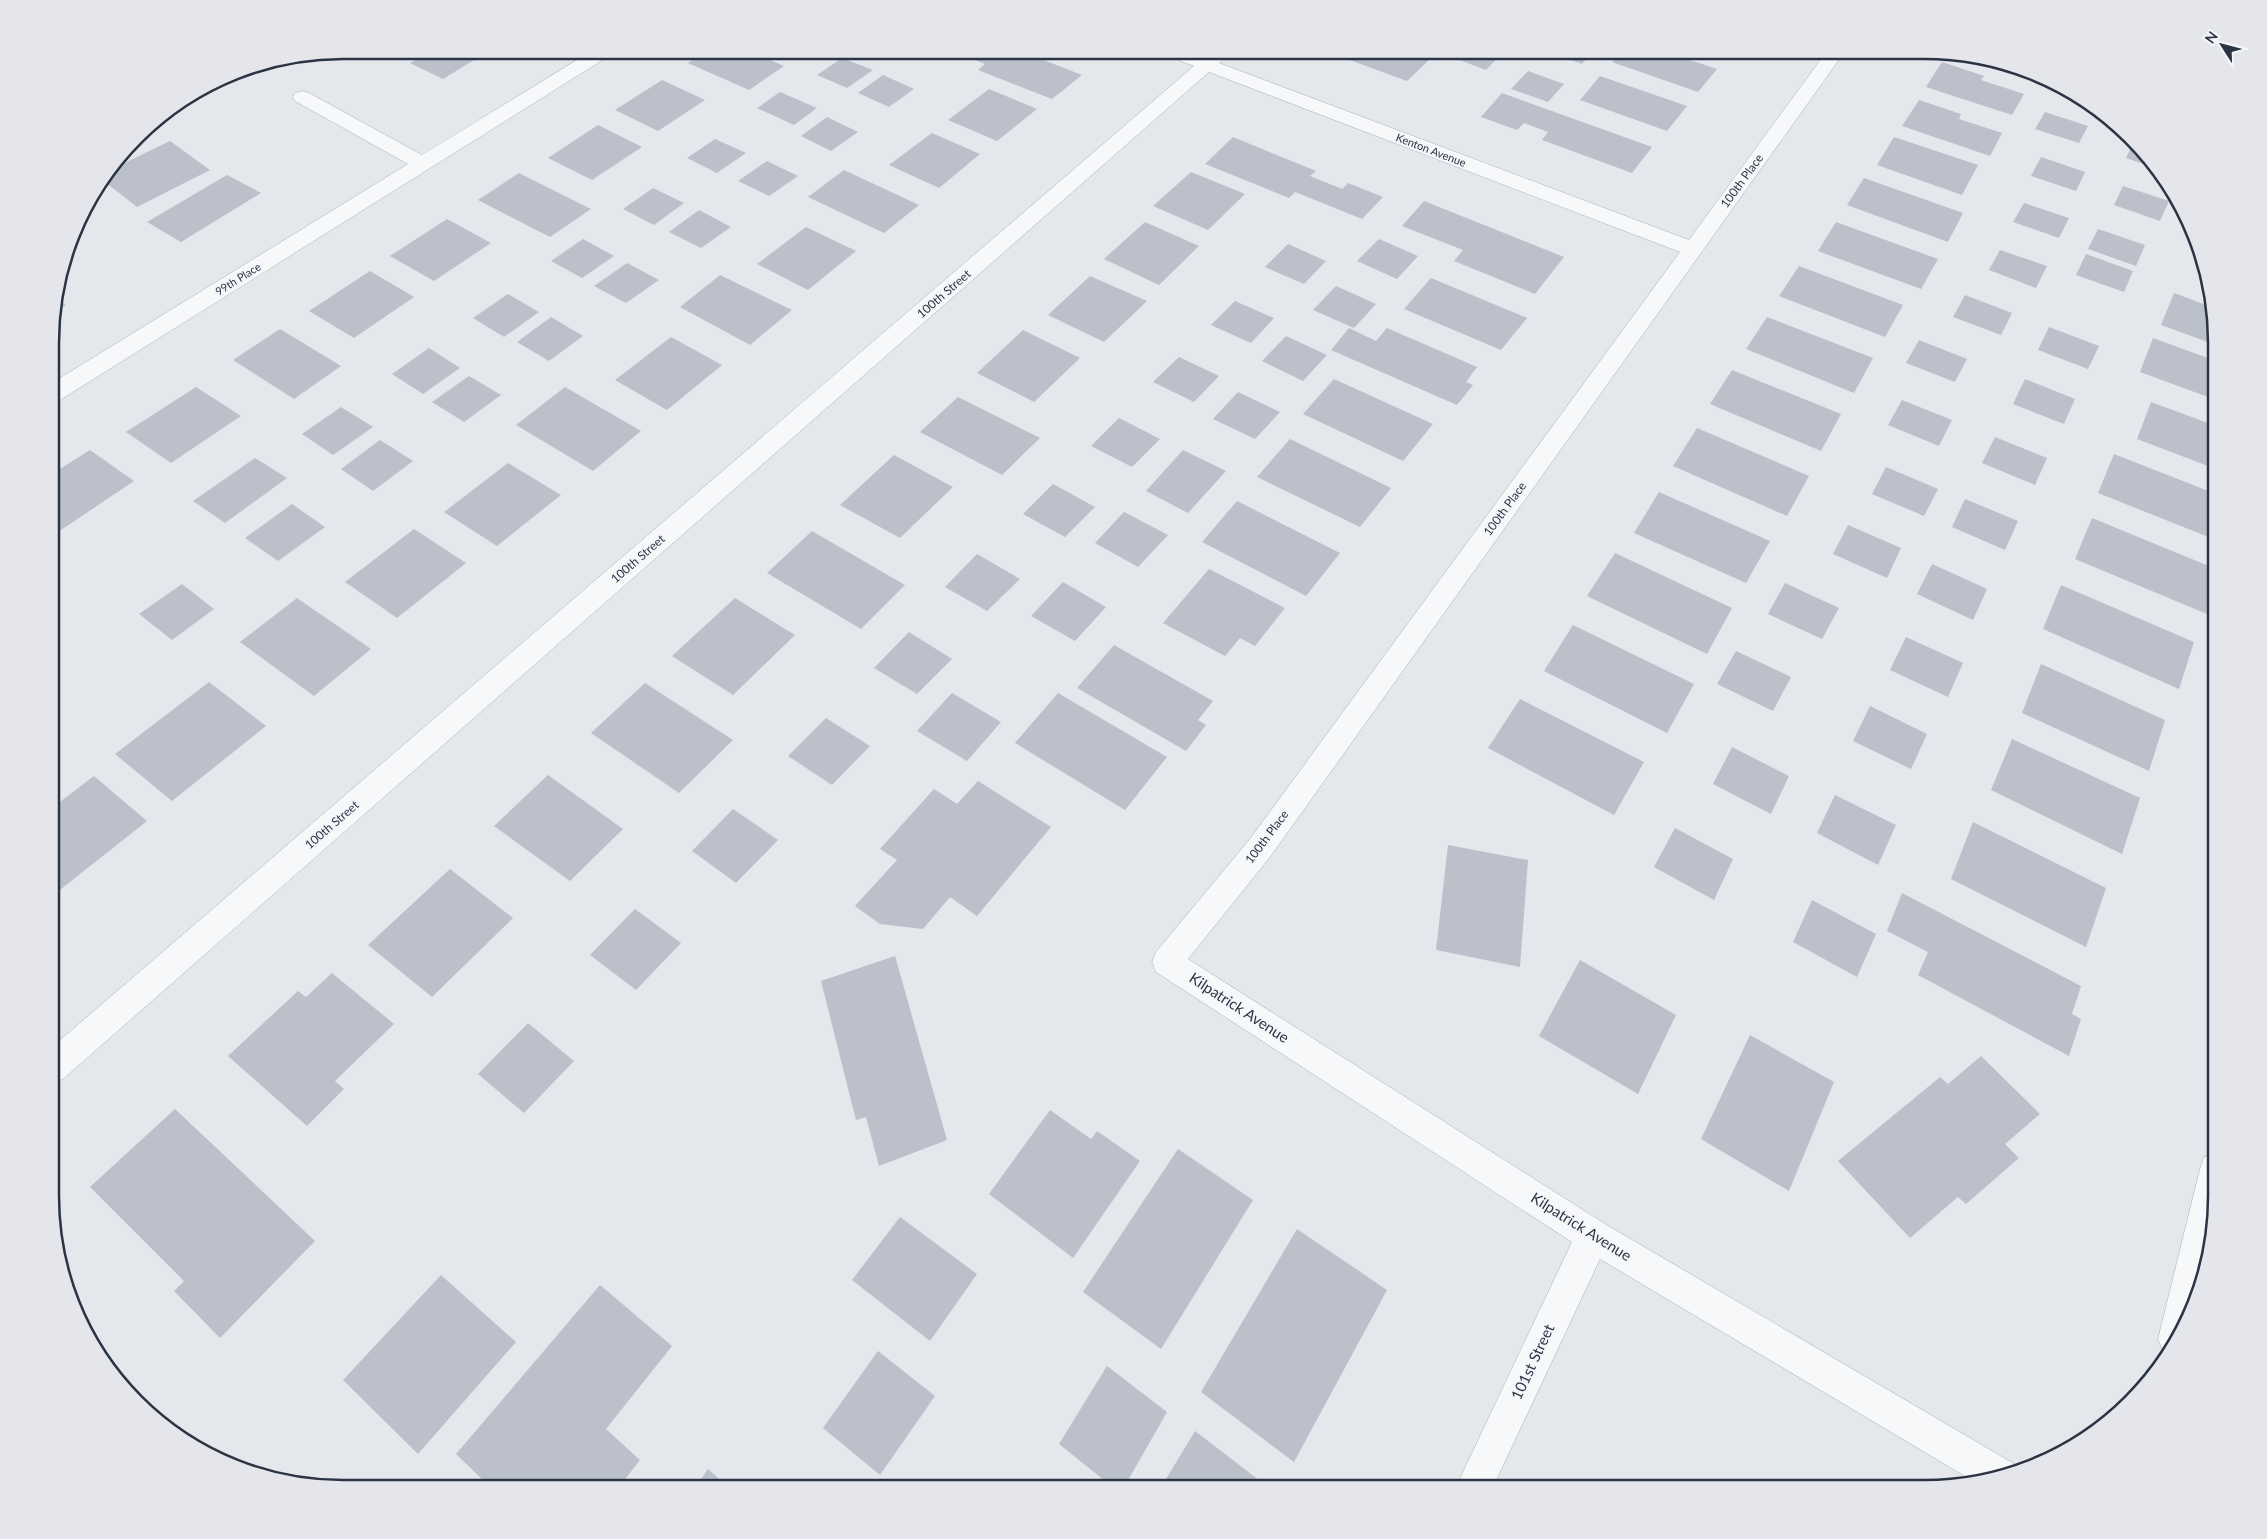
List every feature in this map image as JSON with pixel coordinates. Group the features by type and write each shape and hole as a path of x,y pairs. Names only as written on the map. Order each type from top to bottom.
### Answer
{"street":[{"name":"99th Place","path":"59,390 592,59"},
{"name":"100th Street","path":"59,1062 1214,59"},
{"name":"Kenton Avenue","path":"1218,59 1693,249"},
{"name":"100th Place","path":"1167,962 1260,848 1830,59"},
{"path":"302,97 423,164"},
{"name":"Kilpatrick Avenue","path":"1167,962 1593,1236 1993,1472"},
{"path":"2180,1321 2208,1202"},
{"name":"101st Street","path":"1477,1480 1593,1236"}],"building":[{"path":"417,59 476,59 443,79 410,63"},
{"path":"694,59 768,59 784,66 749,90 688,63"},
{"path":"841,59 873,70 847,88 817,75"},
{"path":"973,59 1041,59 1082,75 1052,99 978,70 985,64"},
{"path":"1347,59 1430,59 1407,81"},
{"path":"1457,59 1496,59 1486,70"},
{"path":"1568,59 1586,59 1582,64"},
{"path":"1615,59 1687,59 1717,69 1698,92 1612,62"},
{"path":"1942,62 1984,76 1981,80 2024,94 2012,115 1926,87"},
{"path":"1978,64 1998,68 2011,73 2010,74"},
{"path":"1528,71 1564,84 1548,102 1511,89"},
{"path":"883,75 914,89 889,107 858,93"},
{"path":"1600,76 1687,106 1667,131 1580,100"},
{"path":"662,80 705,100 658,131 615,110"},
{"path":"989,89 1037,109 997,141 948,120"},
{"path":"780,92 817,108 794,125 757,108"},
{"path":"1502,93 1652,147 1632,173 1542,140 1548,132 1524,123 1517,130 1481,117"},
{"path":"1919,100 1961,114 1959,119 2002,133 1990,156 1902,126"},
{"path":"2045,112 2088,126 2079,143 2035,129"},
{"path":"827,117 858,132 831,151 801,136"},
{"path":"598,125 642,147 592,180 548,158"},
{"path":"932,133 980,154 939,188 889,165"},
{"path":"1233,137 1316,171 1310,176 1342,189 1348,183 1383,197 1362,219 1295,192 1289,198 1205,164"},
{"path":"1894,137 1978,165 1962,195 1877,165"},
{"path":"715,139 746,153 717,173 687,158"},
{"path":"170,141 210,170 137,207 108,184 122,164"},
{"path":"2131,148 2146,165 2126,158"},
{"path":"2041,157 2085,172 2076,191 2031,176"},
{"path":"767,161 798,176 769,196 738,181"},
{"path":"844,170 919,205 884,233 808,197"},
{"path":"1191,172 1245,194 1208,230 1153,206"},
{"path":"519,173 591,209 550,237 478,200"},
{"path":"227,175 261,193 181,242 147,222"},
{"path":"1864,178 1963,213 1948,242 1847,205"},
{"path":"2123,186 2169,201 2160,221 2114,205"},
{"path":"653,188 684,203 654,225 623,209"},
{"path":"1424,201 1564,257 1535,294 1454,261 1463,250 1402,226"},
{"path":"2024,203 2069,218 2059,238 2013,222"},
{"path":"699,210 731,227 701,248 669,232"},
{"path":"447,219 491,243 434,281 390,256"},
{"path":"1145,222 1199,246 1159,285 1104,259"},
{"path":"1836,222 1938,259 1921,289 1818,251"},
{"path":"806,227 856,251 808,290 757,264"},
{"path":"2098,229 2145,245 2136,266 2088,249"},
{"path":"583,239 614,256 582,278 551,261"},
{"path":"1379,239 1418,256 1397,279 1357,261"},
{"path":"1288,244 1326,261 1304,284 1265,267"},
{"path":"2000,250 2047,266 2036,288 1989,270"},
{"path":"2086,254 2133,271 2124,292 2076,275"},
{"path":"627,263 659,280 626,303 594,286"},
{"path":"1799,266 1903,305 1885,337 1779,296"},
{"path":"370,271 414,297 354,338 309,311"},
{"path":"720,275 792,310 750,345 680,307"},
{"path":"1090,276 1147,301 1104,342 1048,315"},
{"path":"1431,278 1527,318 1501,350 1404,309"},
{"path":"1336,286 1376,304 1354,328 1313,310"},
{"path":"2174,293 2206,305 2208,342 2161,325"},
{"path":"508,294 539,312 504,337 473,318"},
{"path":"1965,295 2012,313 2001,335 1953,317"},
{"path":"1235,301 1274,318 1251,343 1211,325"},
{"path":"551,317 583,336 549,361 517,342"},
{"path":"1767,317 1873,358 1854,393 1746,349"},
{"path":"2049,327 2099,346 2088,369 2038,350"},
{"path":"1349,328 1376,341 1387,328 1477,367 1466,382 1473,385 1457,405 1331,350"},
{"path":"280,329 341,366 294,399 233,360"},
{"path":"1023,330 1080,358 1034,402 977,373"},
{"path":"1286,336 1327,355 1303,381 1262,361"},
{"path":"671,337 722,365 667,410 615,380"},
{"path":"2153,338 2208,358 2208,397 2140,372"},
{"path":"1919,340 1967,359 1955,382 1906,363"},
{"path":"429,348 460,368 423,394 392,374"},
{"path":"1179,357 1219,376 1194,402 1153,382"},
{"path":"1732,370 1841,414 1821,451 1710,404"},
{"path":"469,376 501,395 464,422 432,402"},
{"path":"1334,379 1433,424 1403,461 1303,414"},
{"path":"2025,379 2075,399 2064,424 2013,404"},
{"path":"196,387 241,416 171,463 126,432"},
{"path":"565,387 641,431 593,471 516,425"},
{"path":"1238,392 1280,412 1255,439 1213,419"},
{"path":"958,397 1040,438 1002,475 920,432"},
{"path":"1902,400 1952,420 1939,446 1888,425"},
{"path":"2151,402 2208,423 2208,466 2137,439"},
{"path":"341,407 373,427 333,455 302,434"},
{"path":"1119,418 1160,439 1132,467 1091,446"},
{"path":"1697,428 1809,476 1787,516 1673,466"},
{"path":"1995,437 2047,458 2035,485 1982,463"},
{"path":"1290,439 1391,488 1360,527 1257,477"},
{"path":"380,440 413,461 373,491 341,469"},
{"path":"90,450 134,481 59,531 59,470"},
{"path":"1183,450 1226,471 1188,513 1146,491"},
{"path":"2114,454 2208,491 2208,537 2098,493"},
{"path":"894,455 953,487 900,538 840,505"},
{"path":"255,458 287,478 225,523 193,501"},
{"path":"508,463 561,495 497,546 444,512"},
{"path":"1886,467 1938,489 1924,516 1872,494"},
{"path":"1053,484 1095,507 1065,537 1023,514"},
{"path":"1659,492 1770,541 1746,583 1634,533"},
{"path":"1965,499 2018,521 2005,550 1952,527"},
{"path":"1237,501 1340,553 1306,596 1202,542"},
{"path":"292,504 325,527 278,561 245,538"},
{"path":"1124,512 1168,535 1138,567 1095,543"},
{"path":"2092,518 2208,566 2207,614 2075,559"},
{"path":"1848,525 1901,548 1887,578 1833,554"},
{"path":"414,529 466,563 397,618 345,582"},
{"path":"812,531 905,585 861,629 767,573"},
{"path":"1615,553 1732,608 1707,654 1587,596"},
{"path":"977,554 1020,579 987,611 945,587"},
{"path":"1932,564 1987,589 1973,620 1917,594"},
{"path":"1209,569 1285,608 1255,646 1240,638 1225,656 1163,623"},
{"path":"1063,582 1106,607 1075,641 1031,616"},
{"path":"1785,583 1839,608 1822,639 1768,614"},
{"path":"182,584 214,609 172,640 139,614"},
{"path":"2061,585 2194,642 2179,689 2043,629"},
{"path":"297,598 371,649 314,696 240,642"},
{"path":"735,598 795,635 733,695 672,656"},
{"path":"1573,625 1694,684 1667,733 1544,671"},
{"path":"909,632 952,659 917,694 874,668"},
{"path":"1906,637 1963,663 1948,697 1890,670"},
{"path":"1114,645 1213,701 1198,720 1206,725 1186,751 1077,688"},
{"path":"1736,651 1791,677 1773,711 1717,684"},
{"path":"2041,664 2165,720 2149,771 2022,713"},
{"path":"209,682 266,726 172,801 115,754"},
{"path":"645,683 733,740 679,793 591,733"},
{"path":"952,693 1001,722 967,761 917,731"},
{"path":"1058,693 1167,757 1125,810 1015,743"},
{"path":"1520,699 1644,762 1614,815 1488,748"},
{"path":"1870,706 1927,734 1911,769 1853,741"},
{"path":"826,718 870,746 832,785 788,756"},
{"path":"2012,739 2140,798 2122,854 1991,790"},
{"path":"1732,747 1789,776 1771,814 1713,784"},
{"path":"548,775 623,829 570,881 494,826"},
{"path":"94,776 147,821 59,891 59,803"},
{"path":"978,781 1051,827 977,916 950,897 923,929 880,924 855,906 897,860 880,849 934,789 957,804"},
{"path":"1835,795 1896,825 1878,865 1817,833"},
{"path":"733,809 778,840 736,883 692,851"},
{"path":"1973,822 2106,888 2086,947 1951,879"},
{"path":"1675,828 1733,859 1714,900 1654,867"},
{"path":"1448,845 1528,860 1520,967 1436,950"},
{"path":"450,869 513,918 432,997 368,945"},
{"path":"1902,893 2081,986 2072,1014 2081,1019 2069,1056 1918,975 1928,952 1887,931"},
{"path":"1812,900 1876,934 1857,977 1793,942"},
{"path":"635,909 681,943 636,990 590,955"},
{"path":"895,956 947,1140 879,1166 866,1117 856,1120 821,981"},
{"path":"1580,960 1676,1015 1638,1094 1539,1036"},
{"path":"332,973 394,1024 335,1081 344,1089 307,1126 228,1056 298,991 306,997"},
{"path":"528,1023 574,1061 524,1113 478,1074"},
{"path":"1750,1035 1834,1082 1789,1191 1701,1139"},
{"path":"1981,1056 2040,1114 2005,1144 2019,1158 1966,1204 1958,1197 1910,1238 1838,1161 1940,1077 1948,1084"},
{"path":"175,1109 315,1241 220,1338 174,1291 184,1281 90,1187"},
{"path":"1050,1110 1091,1139 1097,1131 1140,1161 1073,1258 989,1194"},
{"path":"1178,1149 1253,1200 1161,1349 1083,1292"},
{"path":"900,1217 977,1274 930,1341 852,1280"},
{"path":"1297,1229 1387,1290 1294,1462 1201,1392"},
{"path":"441,1275 516,1342 418,1454 343,1380"},
{"path":"600,1285 672,1346 606,1429 640,1460 624,1480 483,1480 456,1454"},
{"path":"878,1351 935,1396 880,1475 823,1428"},
{"path":"1107,1366 1167,1412 1128,1480 1104,1480 1059,1444"},
{"path":"1195,1431 1259,1480 1165,1480"},
{"path":"708,1469 720,1480 700,1480"}]}
